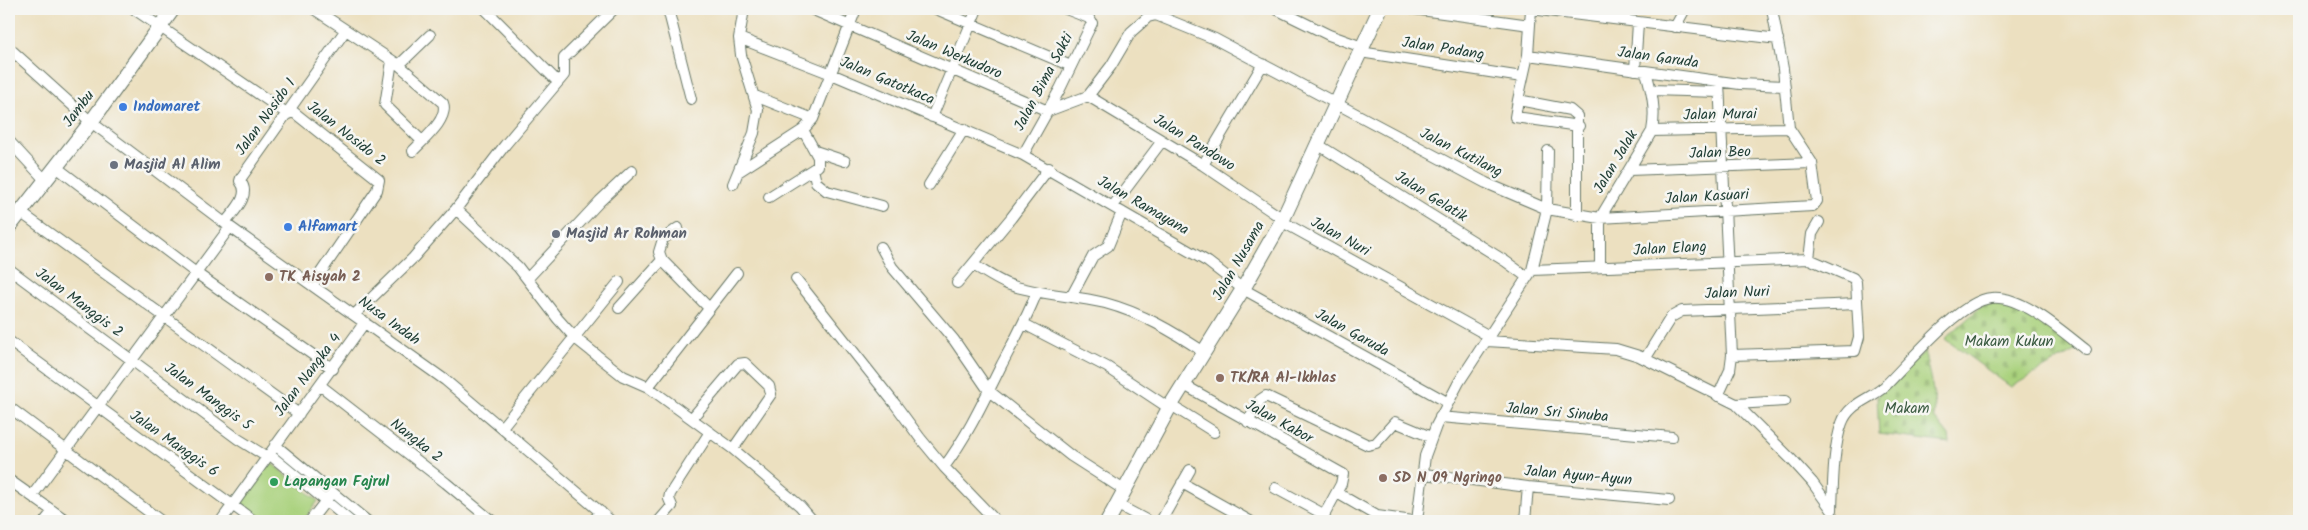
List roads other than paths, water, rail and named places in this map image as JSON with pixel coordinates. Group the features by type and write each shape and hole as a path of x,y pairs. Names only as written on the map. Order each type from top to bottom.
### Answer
{"street":[{"path":"134,9 289,112"},
{"name":"Jambu","path":"9,227 91,122 173,9"},
{"path":"354,315 413,258 456,209 505,144 564,75 564,58 614,9"},
{"path":"668,9 691,99"},
{"path":"734,184 755,127 758,110 755,96 745,71 739,38 744,9"},
{"name":"Jalan Werkudoro","path":"810,9 1048,111"},
{"path":"738,172 803,130 813,119 829,73 856,9"},
{"path":"936,9 1071,66"},
{"path":"932,117 977,9"},
{"name":"Jalan Bima Sakti","path":"1023,155 1048,111 1092,23 1089,18 1066,9"},
{"name":"Jalan Podang","path":"1276,9 1361,49 1522,77"},
{"name":"Jalan Nusama","path":"1108,521 1170,406 1243,289 1282,220 1380,9"},
{"path":"1414,9 1530,25"},
{"path":"1579,126 1515,117 1528,55 1531,9 1778,39"},
{"path":"1675,26 1685,9"},
{"path":"1772,9 1778,39 1789,128 1812,163"},
{"path":"317,10 345,31 395,63 437,98 444,108 443,117 414,151"},
{"path":"493,11 558,82"},
{"name":"Jalan Kutilang","path":"1088,96 1111,66 1131,32 1152,16 1164,17 1183,24 1263,64 1336,105 1486,183 1548,209 1577,216"},
{"path":"1635,70 1638,23"},
{"name":"Jalan Nosido 1","path":"32,496 196,273 244,197 245,188 240,181 241,178 345,31"},
{"path":"422,141 385,105 395,63 430,35"},
{"name":"Jalan Gatotkaca","path":"739,38 829,73 1023,155"},
{"name":"Nusa Indah","path":"9,48 91,122 228,225 445,380 611,521"},
{"name":"Jalan Garuda","path":"1528,55 1635,70 1719,87 1784,86"},
{"path":"1204,165 1263,64"},
{"name":"Jalan Jalak","path":"1600,268 1600,218 1652,131 1654,111 1646,72"},
{"path":"1651,90 1719,87 1728,308 1732,356 1730,370 1718,396"},
{"path":"755,96 813,119"},
{"path":"1048,111 1088,96"},
{"name":"Jalan Pandowo","path":"1088,96 1204,165 1282,220"},
{"path":"1518,100 1570,110 1577,116 1579,126 1577,216"},
{"name":"Jalan Nosido 2","path":"289,112 379,180 377,190 313,284"},
{"name":"Jalan Murai","path":"1652,131 1789,128"},
{"path":"929,185 964,129"},
{"path":"769,196 813,169 819,162 803,130"},
{"path":"9,141 45,180"},
{"path":"1071,297 1093,256 1108,246 1117,209 1162,141"},
{"name":"Jalan Gelatik","path":"1317,144 1505,261 1530,274"},
{"path":"815,151 845,161"},
{"path":"1417,521 1425,456 1440,417 1447,402 1530,274 1548,209 1548,151"},
{"name":"Jalan Ramayana","path":"1023,155 1049,168 1208,262 1243,289"},
{"name":"Jalan Kasuari","path":"1577,216 1600,218 1813,206 1817,194 1812,163"},
{"name":"Jalan Beo","path":"1629,170 1723,168 1812,163"},
{"path":"56,167 196,273 333,369"},
{"path":"957,284 1049,168"},
{"path":"813,169 816,182 827,191 882,206"},
{"path":"528,278 600,201 632,171"},
{"path":"456,209 528,278 558,319 575,338 623,376 648,388 734,449 800,506 814,521"},
{"path":"20,212 299,414"},
{"name":"Jalan Nuri","path":"1282,220 1488,339"},
{"path":"1732,356 1855,351 1858,344 1857,304 1853,278 1809,259 1812,234 1819,222"},
{"path":"678,228 663,239 659,252 662,260 709,308"},
{"path":"881,247 892,267 954,340 989,391 1071,456 1124,490"},
{"name":"Jalan Elang","path":"1530,274 1726,261 1809,259"},
{"path":"619,308 662,260"},
{"path":"973,265 1007,284 1037,292 1107,304 1141,315 1165,326 1204,352"},
{"name":"Jalan Manggis 2","path":"9,269 131,360"},
{"path":"648,388 737,273"},
{"path":"796,279 944,467 996,521"},
{"path":"502,427 619,282"},
{"name":"Jalan Garuda","path":"1243,289 1447,402"},
{"path":"944,467 962,443 1024,324 1037,292"},
{"path":"1488,339 1616,348 1628,351 1736,404 1812,482 1832,510 1837,443 1850,408 1881,389 1933,336 1972,306 1991,298 2024,306 2086,350"},
{"name":"Jalan Nuri","path":"1645,360 1657,337 1675,314 1690,310 1857,304"},
{"name":"Jalan Nangka 4","path":"220,521 234,505 270,452 321,386 365,322"},
{"path":"1024,324 1107,367 1214,432"},
{"name":"Jalan Manggis 6","path":"9,341 97,408 254,521"},
{"name":"Jalan Manggis 5","path":"131,360 270,452"},
{"path":"692,418 738,364 745,363 769,386 771,394 734,449"},
{"name":"Nangka 2","path":"321,386 454,489 492,521"},
{"name":"Jalan Kabor","path":"1184,386 1343,474 1336,493"},
{"path":"1248,422 1260,400 1266,396 1368,445 1376,443 1395,422 1431,437"},
{"path":"1736,404 1785,401"},
{"path":"9,408 161,521"},
{"name":"Jalan Sri Sinuba","path":"1440,417 1672,437"},
{"path":"659,521 672,506 668,499 670,494 710,432"},
{"path":"270,452 333,493 367,521"},
{"path":"270,452 325,502 350,521"},
{"path":"1161,521 1190,470"},
{"name":"Jalan Ayun-Ayun","path":"1424,474 1528,487 1669,500"},
{"path":"9,480 67,521"},
{"path":"1182,482 1250,521"},
{"path":"1525,521 1528,487"},
{"path":"1275,488 1323,518 1336,493 1376,518 1413,521"},
{"path":"310,521 333,493"},
{"path":"1118,505 1148,521"},
{"path":"45,521 53,511"},
{"path":"594,521 601,512"}],"place":[{"name":"Indomaret","path":"123,107"},
{"name":"Masjid Al Alim","path":"114,165"},
{"name":"Alfamart","path":"288,227"},
{"name":"Masjid Ar Rohman","path":"556,234"},
{"name":"TK Aisyah 2","path":"269,277"},
{"name":"TK/RA Al-Ikhlas","path":"1220,378"},
{"name":"SD N 09 Ngringo","path":"1383,478"},
{"name":"Lapangan Fajrul","path":"274,482"}],"park label":[{"name":"Makam Kukun","path":"2009,342"},
{"name":"Makam","path":"1907,409"}]}
